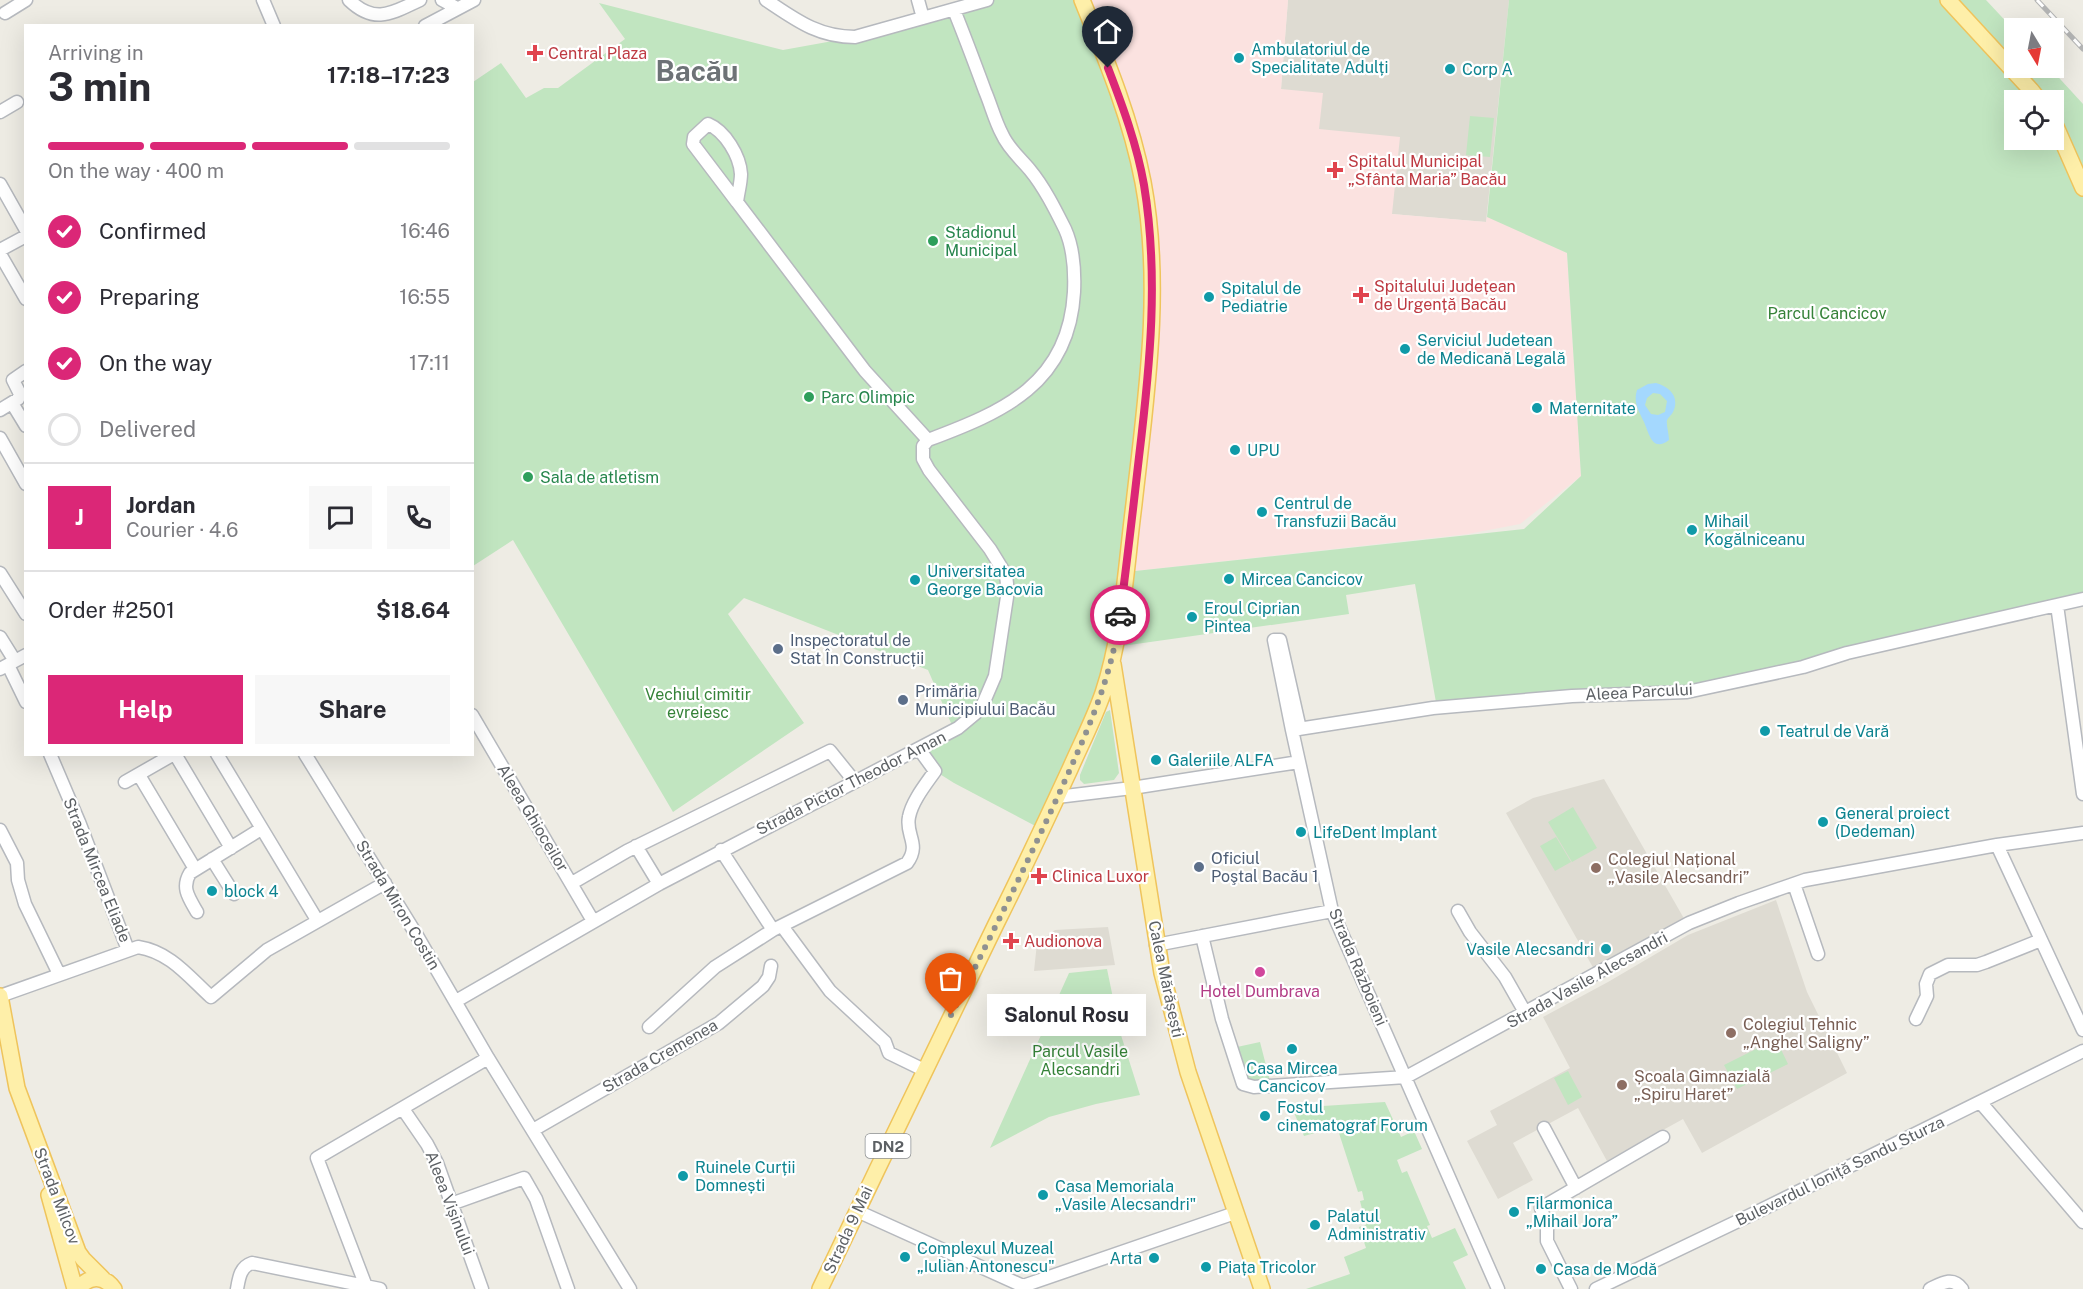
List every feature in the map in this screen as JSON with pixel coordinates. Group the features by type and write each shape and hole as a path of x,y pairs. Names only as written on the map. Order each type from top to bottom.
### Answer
{"main road":[{"path":"1072,0 1086,4"},
{"path":"1947,0 2031,90"},
{"name":"Calea Mărășești","path":"1086,4 1136,151 1147,210 1152,277 1152,314 1142,429 1114,653 1132,788 1156,945 1188,1072 1262,1289"},
{"path":"2064,145 2083,188"},
{"name":"Strada 9 Mai","path":"820,1289 1057,797 1096,712 1114,653"},
{"name":"Strada Milcov","path":"0,996 17,1088 78,1252 88,1265 112,1285"},
{"name":"Strada Milcov","path":"36,1139 45,1181 76,1289"},
{"path":"76,1289 90,1279 112,1285"}],"street":[{"path":"5,13 26,0"},
{"path":"263,0 273,24"},
{"path":"349,0 363,11 378,16 394,13 420,0"},
{"path":"442,0 457,8"},
{"path":"429,24 474,0"},
{"path":"766,0 813,29 839,37 855,37 987,0"},
{"path":"918,0 923,18"},
{"path":"737,202 741,174 738,160 727,140 716,128 708,124 694,137 693,144 865,371 910,423 928,440 979,421 1007,405 1045,373 1062,343 1071,319 1074,261 1066,231 1030,171 1002,135 954,10"},
{"path":"0,112 17,102"},
{"path":"0,184 24,226"},
{"path":"24,237 0,252 24,295"},
{"path":"0,410 18,399 20,394 13,380 24,372"},
{"path":"12,403 24,423"},
{"path":"0,438 24,480"},
{"name":"Strada Pictor Theodor Aman","path":"456,1001 659,884 958,728 976,713 983,704 994,676 1007,597 1006,575 926,465 922,446 928,440"},
{"path":"0,573 24,611"},
{"name":"Aleea Parcului","path":"1296,730 1433,708 1572,696 1687,692 1803,667 1847,653 2083,600"},
{"path":"2057,605 2083,794"},
{"path":"0,637 24,696"},
{"path":"1057,797 1132,788 1299,762 1296,730 1280,640 1276,640 1273,641 1296,730"},
{"name":"Aleea Ghioceilor","path":"474,718 593,921"},
{"path":"649,1027 715,967 777,928 907,863 913,850 908,819 912,807 935,771 919,748"},
{"path":"572,883 636,846 830,751 855,782"},
{"name":"Strada Mircea Eliade","path":"0,996 128,950 51,756"},
{"path":"125,782 173,756"},
{"path":"176,756 231,848"},
{"path":"218,756 317,920"},
{"name":"Strada Miron Costin","path":"306,756 630,1289"},
{"name":"Strada Războieni","path":"1299,762 1332,911 1498,1289"},
{"path":"139,775 195,869"},
{"path":"197,912 185,886 190,873 261,829"},
{"path":"0,830 17,863 18,880 25,904 59,974"},
{"name":"Strada Vasile Alecsandri","path":"1202,936 1222,1019 1244,1084 1254,1088 1406,1077 1526,1014 1689,923 1794,884 1997,845 2083,833"},
{"path":"1997,845 2083,1030"},
{"path":"636,846 659,884"},
{"path":"722,850 777,928 830,991 885,1042 889,1053 924,1070"},
{"path":"212,859 234,894"},
{"path":"128,950 138,947 153,950 167,957 211,997 267,950 385,883"},
{"path":"1794,884 1818,954"},
{"path":"1156,945 1332,911"},
{"path":"1458,911 1470,932 1505,977 1526,1014"},
{"path":"1916,1019 1927,996 1926,984 1930,974 1948,965 1977,965 2041,940"},
{"name":"Strada Cremenea","path":"533,1130 719,1023 762,986 769,977 771,966"},
{"name":"Bulevardul Ioniță Sandu Sturza","path":"1596,1289 1981,1103 2083,1051"},
{"path":"372,1288 317,1158 488,1058"},
{"path":"1981,1103 2083,1222"},
{"name":"Aleea Vișinului","path":"403,1109 437,1163 479,1286"},
{"path":"1544,1128 1576,1188"},
{"path":"1571,1289 1547,1240 1547,1227 1541,1208 1663,1137"},
{"path":"451,1204 524,1178 536,1200 568,1289"},
{"path":"857,1211 1023,1288 1043,1285 1235,1212"},
{"path":"237,1289 240,1275 246,1265 252,1263 372,1288"},
{"path":"1930,1289 1949,1281 1958,1283 1962,1289"}],"shaded area":[{"name":"Spitalului Județean de Urgență Bacău","path":"1081,0 1288,0 1281,89 1323,93 1319,129 1400,137 1392,214 1486,222 1489,217 1567,253 1581,476 1520,524 1468,534 1126,572"},
{"path":"1288,0 1509,0 1486,222 1392,214 1319,129 1281,89"},
{"name":"Colegiul Național „Vasile Alecsandri”","path":"1604,779 1686,922 1595,971 1506,813 1533,798"},
{"name":"Colegiul Tehnic „Anghel Saligny”","path":"1776,900 1807,992 1847,1073 1702,1153 1683,1119 1607,1161 1578,1108 1513,1143 1533,1180 1498,1199 1467,1141 1497,1125 1490,1111 1570,1068 1543,1017 1688,935"},
{"path":"1108,927 1115,965 1034,971 1037,943 1055,930"}],"green space":[{"path":"987,0 1081,0 1122,105 1152,277 1126,572 1524,529 1581,476 1567,253 1487,217 1509,0 1986,0 2004,19 2004,78 2059,78 2083,104 2083,600 1687,692 1437,708 1415,584 1346,595 1349,614 1115,647 1043,830 935,771 919,749 954,730 928,670 744,598 728,614 804,723 673,812 513,540 474,565 474,81 501,63 526,98 544,88 558,88 625,39 599,3 783,50 855,37"},
{"path":"1470,116 1494,118 1490,157 1466,155"},
{"path":"1110,710 1119,773 1114,780 1084,784 1080,780 1080,775 1106,712"},
{"path":"1573,807 1597,848 1572,862 1548,822"},
{"path":"1556,837 1571,862 1555,871 1540,846"},
{"name":"Parcul Vasile Alecsandri","path":"1107,969 1120,1032 1140,1095 1049,1117 990,1148 1069,973"},
{"path":"1776,1039 1788,1064 1737,1089 1724,1065"},
{"path":"1260,1042 1270,1081 1245,1082 1237,1047"},
{"path":"1568,1071 1582,1097 1568,1105 1554,1078"},
{"path":"1385,1102 1401,1137 1414,1131 1422,1149 1397,1160 1402,1173 1407,1171 1430,1225 1427,1226 1432,1238 1455,1228 1468,1255 1453,1262 1466,1289 1306,1289 1350,1274 1344,1257 1366,1248 1359,1227 1366,1225 1360,1201 1364,1200 1362,1191 1358,1192 1337,1127 1304,1136 1292,1108"}],"water":[{"path":"1656,383 1669,390 1675,402 1675,407 1667,420 1669,440 1659,444 1652,440 1636,403 1637,390 1648,384","holes":["1653,393 1660,394 1667,401 1665,412 1658,415 1651,414 1645,405 1647,398"]},
{"path":"1749,516 1750,526 1710,530 1709,521"}],"railway":[{"path":"2037,0 2083,49"}],"way so far":[{"path":"951,1015 1043,830 1096,712 1108,676 1120,615"}],"place":[{"name":"Central Plaza","path":"535,53"},
{"name":"Ambulatoriul de Specialitate Adulți","path":"1239,58"},
{"name":"Corp A","path":"1450,69"},
{"name":"Spitalul Municipal „Sfânta Maria” Bacău","path":"1335,170"},
{"name":"Stadionul Municipal","path":"933,241"},
{"name":"Spitalului Județean de Urgență Bacău","path":"1361,295"},
{"name":"Spitalul de Pediatrie","path":"1209,297"},
{"name":"Serviciul Judetean de Medicană Legală","path":"1405,349"},
{"name":"Parc Olimpic","path":"809,397"},
{"name":"Maternitate","path":"1537,408"},
{"name":"UPU","path":"1235,450"},
{"name":"Sala de atletism","path":"528,477"},
{"name":"Centrul de Transfuzii Bacău","path":"1262,512"},
{"name":"Mihail Kogălniceanu","path":"1692,530"},
{"name":"Mircea Cancicov","path":"1229,579"},
{"name":"Universitatea George Bacovia","path":"915,580"},
{"name":"Eroul Ciprian Pintea","path":"1192,617"},
{"name":"Inspectoratul de Stat În Construcții","path":"778,649"},
{"name":"Primăria Municipiului Bacău","path":"903,700"},
{"name":"Teatrul de Vară","path":"1765,731"},
{"name":"Galeriile ALFA","path":"1156,760"},
{"name":"General proiect (Dedeman)","path":"1823,822"},
{"name":"LifeDent Implant","path":"1301,832"},
{"name":"Oficiul Poştal Bacău 1","path":"1199,867"},
{"name":"Colegiul Național „Vasile Alecsandri”","path":"1596,868"},
{"name":"Clinica Luxor","path":"1039,876"},
{"name":"block 4","path":"212,891"},
{"name":"Audionova","path":"1011,941"},
{"name":"Vasile Alecsandri","path":"1606,949"},
{"name":"Hotel Dumbrava","path":"1260,972"},
{"name":"Salonul Rosu","path":"951,1015"},
{"name":"Colegiul Tehnic „Anghel Saligny”","path":"1731,1033"},
{"name":"Casa Mircea Cancicov","path":"1292,1049"},
{"name":"Școala Gimnazială „Spiru Haret”","path":"1622,1085"},
{"name":"Fostul cinematograf Forum","path":"1265,1116"},
{"name":"Ruinele Curții Domnești","path":"683,1176"},
{"name":"Casa Memoriala „Vasile Alecsandri\"","path":"1043,1195"},
{"name":"Filarmonica „Mihail Jora”","path":"1514,1212"},
{"name":"Palatul Administrativ","path":"1315,1225"},
{"name":"Complexul Muzeal „Iulian Antonescu\"","path":"905,1257"},
{"name":"Arta","path":"1154,1258"},
{"name":"Piața Tricolor","path":"1206,1267"},
{"name":"Casa de Modă","path":"1541,1269"}],"district":[{"name":"Bacău","path":"697,70"}],"route":[{"path":"1108,68 1131,130 1144,184 1152,277 1150,355 1120,615"}],"park label":[{"name":"Parcul Cancicov","path":"1827,313"},
{"name":"Vechiul cimitir evreiesc","path":"698,703"}]}
